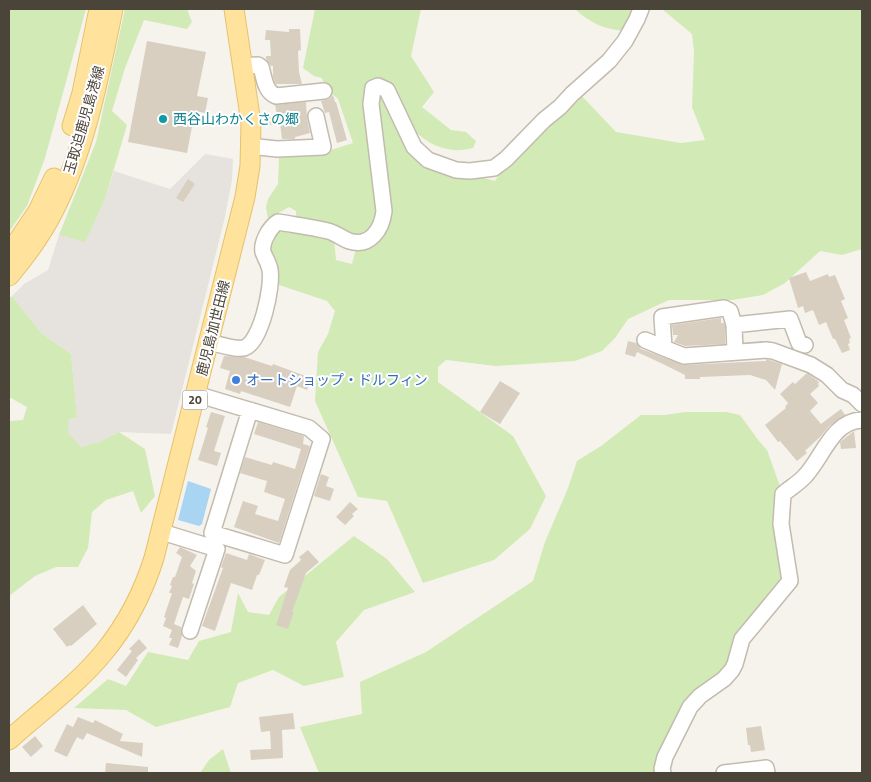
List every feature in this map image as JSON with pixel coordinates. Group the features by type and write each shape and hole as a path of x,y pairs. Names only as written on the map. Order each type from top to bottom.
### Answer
{"main road":[{"name":"玉取迫鹿児島港線","path":"9,254 38,211 68,142 82,93 99,9"},
{"name":"玉取迫鹿児島港線","path":"9,276 40,234 54,210 66,182 95,96 113,9"},
{"name":"鹿児島加世田線","path":"9,740 84,674 104,653 136,606 147,581 162,532 245,197 250,166 251,123 234,9"}],"street":[{"path":"209,342 241,348 249,346 254,340 265,312 271,271 263,252 263,246 270,229 278,222 327,231 356,242 367,241 378,231 383,220 384,211 370,104 374,88 378,86 387,90 414,147 428,160 456,170 470,171 494,168 506,159 544,120 605,65 624,41 641,9"},
{"path":"243,66 258,65 261,67 268,91 276,96 324,90"},
{"path":"250,146 277,149 323,147 316,116"},
{"path":"664,348 662,317 724,308 730,311 734,325 735,352"},
{"path":"734,325 790,319 799,343 805,345"},
{"path":"645,340 684,356 766,350 795,358 827,375 842,390 862,404"},
{"path":"196,394 250,410 309,428 322,439 285,555 212,533 250,410"},
{"path":"663,773 665,757 690,707 700,696 724,679 732,670 742,639 790,581 781,524 783,494 805,476 837,430 847,423 862,420"},
{"path":"162,532 217,549 190,631"},
{"path":"724,773 766,768 767,773"}],"shaded area":[{"path":"205,154 233,159 232,180 224,221 171,434 119,432 99,442 81,447 67,433 69,419 77,418 71,354 41,333 12,296 24,284 48,270 59,235 85,241 105,199 114,171 170,189"}],"green space":[{"path":"9,9 86,9 45,158 27,206 9,232"},
{"path":"125,9 187,9 192,22 187,29 144,20 125,68 112,111 127,125 105,199 85,242 59,235 96,142"},
{"path":"315,9 421,9 411,56 434,92 422,107 451,130 466,132 476,141 473,148 459,150 441,147 429,142 418,134 400,115 378,82 381,214 365,239 302,221 296,217 296,211 289,207 268,219 266,207 268,199 278,184 279,158 282,153 331,150 353,143 338,99 325,87 322,78 314,76 303,68"},
{"path":"575,9 638,9 626,31 598,25"},
{"path":"662,9 862,9 862,249 842,255 820,251 785,283 763,295 732,300 669,300 628,319 615,338 602,351 575,361 496,366 446,360 438,367 438,382 513,436 546,496 530,529 494,560 423,583 387,501 358,497 315,401 318,352 328,334 335,311 327,301 273,283 266,246 280,225 334,238 336,260 352,264 357,245 383,228 374,104 380,89 412,149 469,174 495,181 507,162 578,92 616,132 681,143 705,140 692,107 694,52 692,34"},
{"path":"12,296 41,333 71,354 77,418 69,419 68,433 81,447 99,442 119,432 145,449 155,496 141,513 133,491 106,500 92,512 88,548 78,567 56,567 35,576 9,596 9,421 23,420 27,407 9,397 9,299"},
{"path":"685,412 726,412 740,415 767,450 781,489 787,580 730,666 694,699 659,773 319,773 300,727 362,714 360,682 426,652 533,581 545,542 568,488 577,461 601,446 641,415 665,415"},
{"path":"354,536 387,559 415,592 364,610 336,642 344,677 304,686 273,670 238,683 230,707 156,727 126,710 74,708 108,679 126,686 148,652 188,660 199,641 231,632 238,593 248,612 269,615 279,597"},
{"path":"223,749 231,773 200,773 209,760"}],"water":[{"path":"188,481 211,489 202,524 199,526 178,520"}],"building":[{"path":"289,29 300,29 301,50 298,51 299,72 302,84 276,84 273,77 273,66 266,59 266,56 271,56 270,40 265,40 266,30 289,32"},
{"name":"西谷山わかくさの郷","path":"147,41 206,52 197,96 208,98 205,113 195,111 187,153 128,142"},
{"path":"333,95 347,140 337,143 329,112 325,113 321,101 329,99"},
{"path":"306,102 310,133 295,137 295,139 282,139 280,123 262,126 262,118 277,115 275,105"},
{"path":"188,179 195,184 183,202 176,198"},
{"path":"806,272 810,281 828,274 829,277 835,275 845,299 841,301 848,318 844,320 851,338 848,344 850,350 842,353 835,339 833,339 826,322 819,325 813,310 805,313 803,306 798,308 789,278"},
{"path":"721,318 721,323 724,323 725,326 725,344 685,346 674,342 678,335 673,335 672,325"},
{"path":"628,341 636,343 641,349 684,365 766,361 766,359 782,364 775,390 766,380 750,375 685,379 685,375 637,352 635,357 625,354"},
{"path":"224,356 244,357 272,366 273,364 311,378 307,390 297,386 290,407 241,391 240,394 225,389 230,371 220,368"},
{"path":"807,373 819,382 819,386 810,394 818,403 810,411 821,424 841,409 845,415 829,426 805,451 807,453 797,461 780,441 778,442 765,425 786,408 788,403 780,394"},
{"path":"500,381 520,393 500,424 480,412"},
{"path":"211,412 225,416 214,451 221,453 217,466 198,460"},
{"path":"258,422 304,436 303,444 310,446 279,543 234,527 243,501 258,506 255,514 278,521 285,499 264,492 267,481 240,473 245,457 272,465 273,462 295,469 301,449 254,434"},
{"path":"854,431 856,448 841,449 840,442"},
{"path":"321,474 329,477 326,486 334,489 330,501 314,496"},
{"path":"350,502 358,509 352,514 354,516 345,525 336,517"},
{"path":"180,547 197,555 190,566 196,571 189,599 183,597 174,624 181,627 182,636 178,648 169,645 172,638 169,638 172,630 163,626 172,593 169,593 172,586 170,585 182,557 176,553"},
{"path":"308,550 319,562 306,573 288,629 276,625 288,588 284,587 290,570 301,560 299,557"},
{"path":"226,553 247,560 249,554 265,560 252,590 231,583 215,631 202,626 223,568 221,567"},
{"path":"83,605 97,624 71,646 67,647 53,629"},
{"path":"139,639 147,648 136,658 138,660 126,677 117,670 132,651 129,649"},
{"path":"293,713 295,729 282,730 283,758 251,760 250,750 271,749 270,731 261,732 259,717"},
{"path":"78,717 93,723 95,720 123,734 120,741 143,743 142,757 87,733 83,740 77,737 67,757 54,751 67,724 73,727"},
{"path":"761,726 765,750 751,752 750,745 748,745 746,728"},
{"path":"35,736 43,746 31,757 22,747"},
{"path":"106,763 148,767 148,773 105,773"}],"place":[{"name":"西谷山わかくさの郷","path":"163,119"},
{"name":"オートショップ・ドルフィン","path":"236,380"}]}
